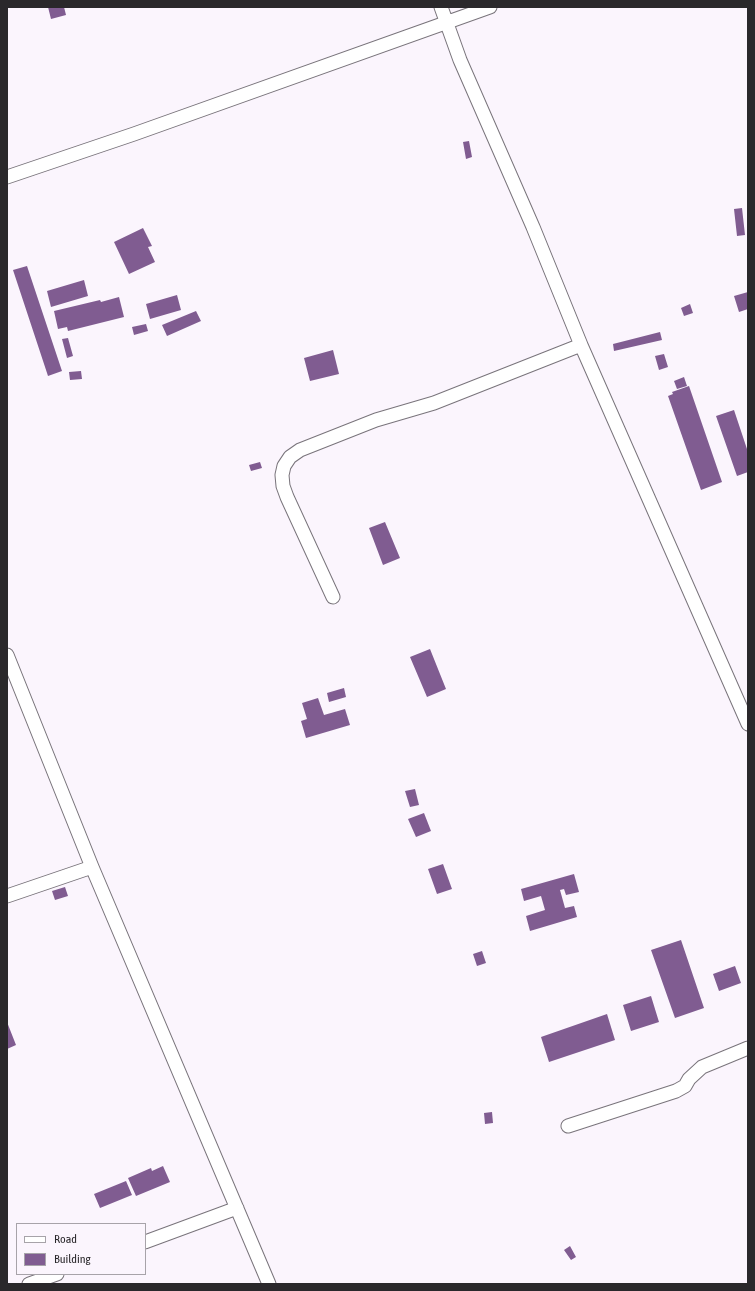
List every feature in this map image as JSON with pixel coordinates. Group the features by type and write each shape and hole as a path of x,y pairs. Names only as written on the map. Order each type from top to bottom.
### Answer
{"street":[{"path":"441,7 460,60 533,227 581,345 748,724"},
{"path":"7,177 134,134 490,7"},
{"path":"333,598 283,486 282,476 284,466 290,457 300,450 370,422 434,404 581,345"},
{"path":"7,655 92,867 269,1284"},
{"path":"7,896 92,867"},
{"path":"568,1126 676,1091 685,1086 689,1079 702,1067 748,1048"},
{"path":"146,1242 237,1208"},
{"path":"29,1284 54,1275"}],"building":[{"path":"48,7 64,7 66,15 51,19"},
{"path":"469,141 472,157 466,159 463,142"},
{"path":"742,208 745,235 737,236 734,209"},
{"path":"143,228 152,246 148,247 155,262 129,274 114,242"},
{"path":"27,266 62,371 48,376 13,270"},
{"path":"84,280 88,296 51,307 47,291"},
{"path":"748,292 748,309 739,312 734,296"},
{"path":"177,295 181,310 150,319 146,304"},
{"path":"119,297 124,317 68,331 67,327 58,329 54,311"},
{"path":"690,304 693,313 684,316 681,308"},
{"path":"196,311 201,321 167,336 162,325"},
{"path":"146,324 148,331 134,335 132,327"},
{"path":"660,332 662,340 614,351 613,344"},
{"path":"68,338 73,356 67,358 62,339"},
{"path":"333,350 339,374 310,381 304,358"},
{"path":"664,354 668,367 659,370 655,356"},
{"path":"81,371 82,379 70,380 69,372"},
{"path":"684,377 687,386 677,389 674,381"},
{"path":"689,386 722,482 701,490 668,396 673,394 672,392"},
{"path":"734,410 748,452 748,472 737,476 716,416"},
{"path":"260,462 262,468 251,471 249,465"},
{"path":"385,522 400,558 383,565 369,528"},
{"path":"430,649 446,689 427,697 410,657"},
{"path":"344,688 346,697 329,702 327,693"},
{"path":"318,698 324,715 345,709 350,725 306,738 301,721 307,719 302,703"},
{"path":"415,789 419,805 410,807 405,791"},
{"path":"424,813 431,831 416,837 408,819"},
{"path":"443,864 452,889 437,894 428,869"},
{"path":"574,874 579,892 566,895 564,889 560,890 565,908 574,906 577,917 530,931 526,916 545,910 541,896 524,901 521,889"},
{"path":"65,887 68,896 55,900 52,891"},
{"path":"681,940 704,1008 675,1018 651,950"},
{"path":"482,951 486,963 477,966 473,954"},
{"path":"735,966 741,983 719,991 713,974"},
{"path":"651,996 659,1022 631,1031 623,1005"},
{"path":"607,1014 615,1040 549,1062 541,1037"},
{"path":"7,1022 16,1045 7,1049"},
{"path":"492,1112 493,1123 485,1124 484,1113"},
{"path":"163,1166 170,1182 136,1196 128,1178 151,1168 152,1171"},
{"path":"126,1181 132,1195 100,1208 94,1194"},
{"path":"570,1246 576,1257 571,1260 564,1250"}]}
